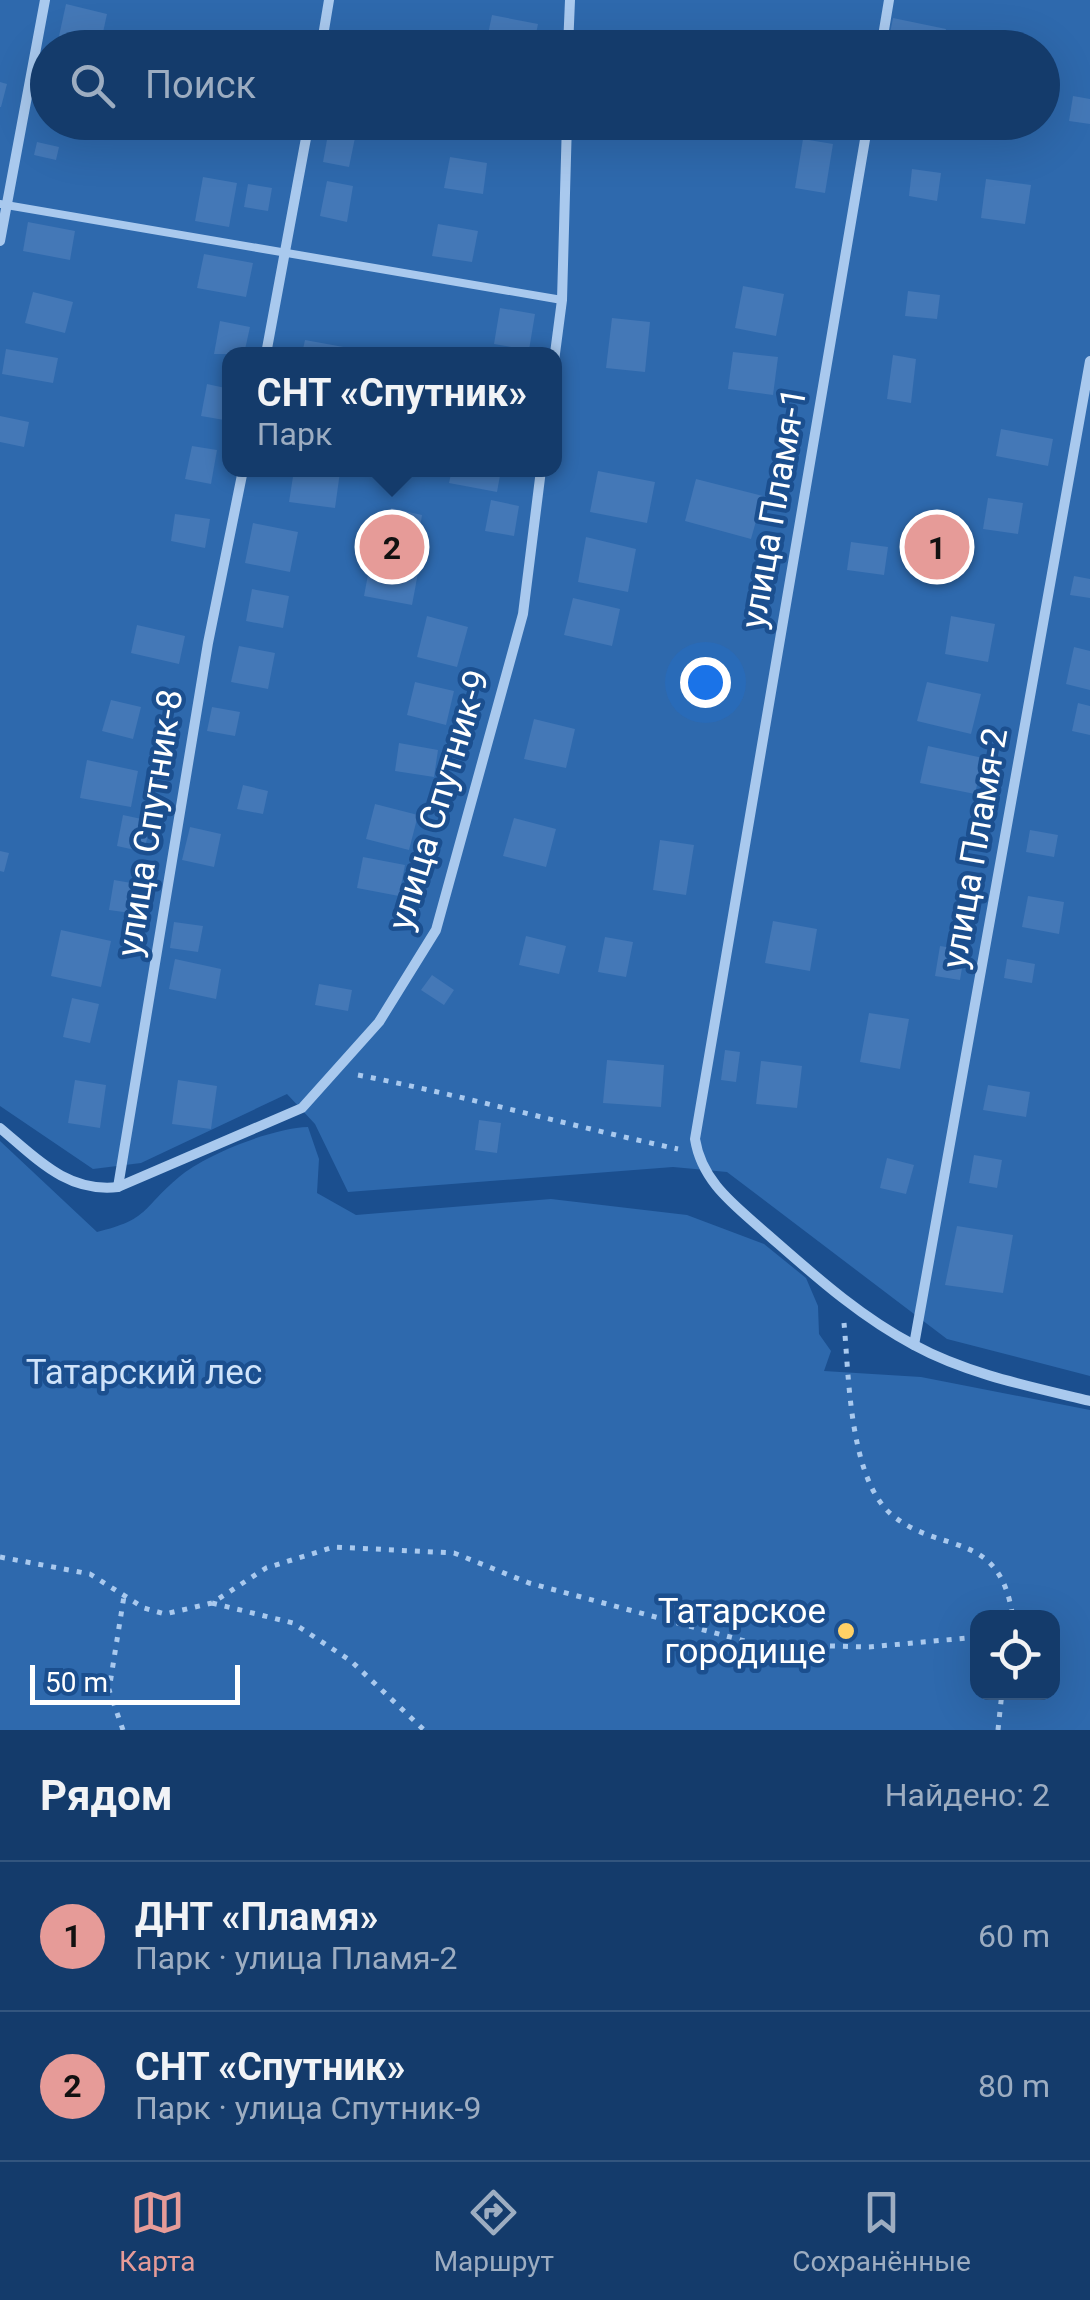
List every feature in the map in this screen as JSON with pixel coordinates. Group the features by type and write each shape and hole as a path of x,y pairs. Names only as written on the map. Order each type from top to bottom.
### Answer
{"street":[{"path":"39,30 45,0"},
{"path":"324,30 329,0"},
{"path":"569,30 570,0"},
{"path":"883,30 888,0"},
{"path":"0,241 3,205 30,73"},
{"path":"267,347 305,140"},
{"path":"556,347 562,300 566,140"},
{"name":"улица Пламя-1","path":"697,1153 695,1139 865,140"},
{"name":"улица Пламя-2","path":"914,1346 1090,360"},
{"name":"улица Спутник-8","path":"118,1187 208,643 242,477"},
{"name":"улица Спутник-9","path":"118,1187 302,1108 379,1022 436,930 523,614 540,477"},
{"path":"0,1128 60,1178 96,1190 118,1187"},
{"path":"697,1153 699,1164 719,1191 842,1300 914,1346 954,1364 1090,1401"}],"lane":[{"path":"3,205 562,300"}],"path":[{"path":"335,1071 468,1096 588,1130 697,1153"},
{"path":"842,1300 860,1463 890,1514 972,1547 1003,1579 1010,1610"},
{"path":"0,1557 90,1574 124,1596 166,1614 212,1604 266,1568 334,1547 454,1553 529,1583 756,1644 869,1647 970,1638"},
{"path":"123,1730 109,1690 124,1596"},
{"path":"212,1604 293,1623 351,1661 424,1730"},
{"path":"998,1730 1001,1700"}],"green space":[{"path":"0,0 1090,0 1090,1376 947,1339 727,1172 673,1167 348,1192 315,1124 287,1094 141,1163 93,1169 0,1106"},
{"name":"Татарский лес","path":"308,1127 319,1159 317,1193 356,1215 551,1199 687,1215 764,1244 806,1278 818,1306 819,1334 831,1351 824,1371 921,1377 1090,1410 1090,1730 0,1730 0,1141 97,1232 144,1212 191,1168 259,1137"}],"building":[{"path":"66,4 107,14 104,30 60,30"},
{"path":"492,15 538,24 537,30 489,30"},
{"path":"893,18 946,29 946,30 891,30"},
{"path":"0,82 7,84 1,107 0,107"},
{"path":"1073,96 1090,99 1090,124 1069,121"},
{"path":"327,140 355,140 349,167 323,162"},
{"path":"803,140 833,144 825,193 795,188"},
{"path":"37,142 59,147 56,160 34,155"},
{"path":"450,157 487,163 483,194 444,188"},
{"path":"912,169 941,173 937,201 909,196"},
{"path":"203,177 237,183 229,227 195,221"},
{"path":"986,179 1031,185 1025,224 981,218"},
{"path":"327,181 353,186 347,222 320,216"},
{"path":"248,184 272,188 268,211 244,207"},
{"path":"28,222 75,231 70,260 23,251"},
{"path":"438,224 478,231 472,262 432,256"},
{"path":"204,254 253,263 246,297 197,288"},
{"path":"743,286 784,294 776,336 735,328"},
{"path":"908,291 940,295 937,319 905,316"},
{"path":"33,292 73,302 65,333 25,323"},
{"path":"500,308 535,314 530,347 494,344"},
{"path":"612,318 650,322 645,372 606,368"},
{"path":"220,321 250,327 246,347 222,347 222,354 214,354"},
{"path":"305,340 344,347 304,347"},
{"path":"6,349 58,358 53,383 2,374"},
{"path":"733,352 778,357 773,395 728,389"},
{"path":"893,355 916,359 911,403 887,399"},
{"path":"207,384 222,387 222,420 201,416"},
{"path":"0,416 29,422 24,447 0,442"},
{"path":"1001,429 1053,439 1048,466 996,456"},
{"path":"192,446 217,450 211,484 185,479"},
{"path":"598,471 655,482 647,523 590,512"},
{"path":"293,477 339,477 335,508 289,502"},
{"path":"450,477 500,477 497,492 449,483"},
{"path":"696,479 763,496 751,539 685,521"},
{"path":"988,498 1023,503 1018,534 983,529"},
{"path":"491,500 519,506 514,536 485,531"},
{"path":"391,508 422,515 418,540 386,534"},
{"path":"175,514 210,519 205,548 171,541"},
{"path":"253,523 298,532 290,572 245,563"},
{"path":"586,537 636,549 628,592 578,582"},
{"path":"851,542 888,547 884,575 847,570"},
{"path":"372,553 420,562 412,605 364,596"},
{"path":"1074,576 1090,579 1090,598 1070,595"},
{"path":"252,589 289,596 283,628 246,621"},
{"path":"573,598 620,609 612,646 564,635"},
{"path":"427,616 468,627 457,667 417,657"},
{"path":"951,616 995,624 988,662 945,654"},
{"path":"137,625 185,636 179,664 131,653"},
{"path":"239,646 275,653 268,689 231,682"},
{"path":"1074,647 1090,651 1090,690 1066,684"},
{"path":"415,682 454,691 446,725 407,715"},
{"path":"927,682 981,694 971,734 917,721"},
{"path":"111,700 141,707 133,739 102,731"},
{"path":"1078,703 1090,706 1090,735 1072,731"},
{"path":"212,707 240,712 235,736 207,731"},
{"path":"534,719 575,729 566,768 524,759"},
{"path":"399,743 438,750 434,777 395,771"},
{"path":"928,746 983,758 975,794 920,783"},
{"path":"87,760 138,771 131,807 80,798"},
{"path":"243,785 268,791 263,814 237,809"},
{"path":"375,804 418,815 409,850 366,839"},
{"path":"123,815 151,821 144,852 117,846"},
{"path":"514,818 556,829 546,867 503,856"},
{"path":"190,827 221,834 214,867 182,860"},
{"path":"1030,830 1058,835 1054,857 1026,852"},
{"path":"660,840 694,845 686,895 653,890"},
{"path":"0,851 9,853 4,872 0,871"},
{"path":"363,857 405,865 399,896 357,888"},
{"path":"114,880 143,885 138,914 109,910"},
{"path":"1028,896 1064,902 1059,934 1022,927"},
{"path":"773,921 817,929 810,971 765,963"},
{"path":"174,922 203,926 198,952 170,948"},
{"path":"61,930 111,941 101,987 51,976"},
{"path":"526,936 566,946 559,974 519,965"},
{"path":"605,937 633,942 626,977 598,972"},
{"path":"940,946 965,950 960,980 935,976"},
{"path":"175,959 221,969 216,999 169,989"},
{"path":"1007,959 1035,964 1032,983 1004,978"},
{"path":"432,975 454,990 444,1005 421,990"},
{"path":"319,984 352,990 348,1011 315,1005"},
{"path":"72,998 99,1004 90,1043 63,1037"},
{"path":"869,1013 909,1019 900,1069 860,1062"},
{"path":"725,1050 740,1052 736,1082 721,1080"},
{"path":"607,1060 664,1065 661,1107 603,1103"},
{"path":"761,1061 802,1066 797,1108 756,1104"},
{"path":"75,1080 106,1085 100,1128 68,1123"},
{"path":"178,1080 217,1086 211,1129 172,1124"},
{"path":"988,1085 1030,1092 1026,1117 983,1110"},
{"path":"479,1120 501,1123 497,1153 475,1150"},
{"path":"974,1155 1002,1160 997,1188 969,1183"},
{"path":"887,1158 914,1165 906,1194 880,1188"},
{"path":"957,1226 1013,1235 1003,1293 945,1285"}],"place":[{"name":"СНТ «Спутник»","path":"392,547"},
{"name":"ДНТ «Пламя»","path":"937,547"},
{"name":"Татарское городище","path":"846,1631"}]}
